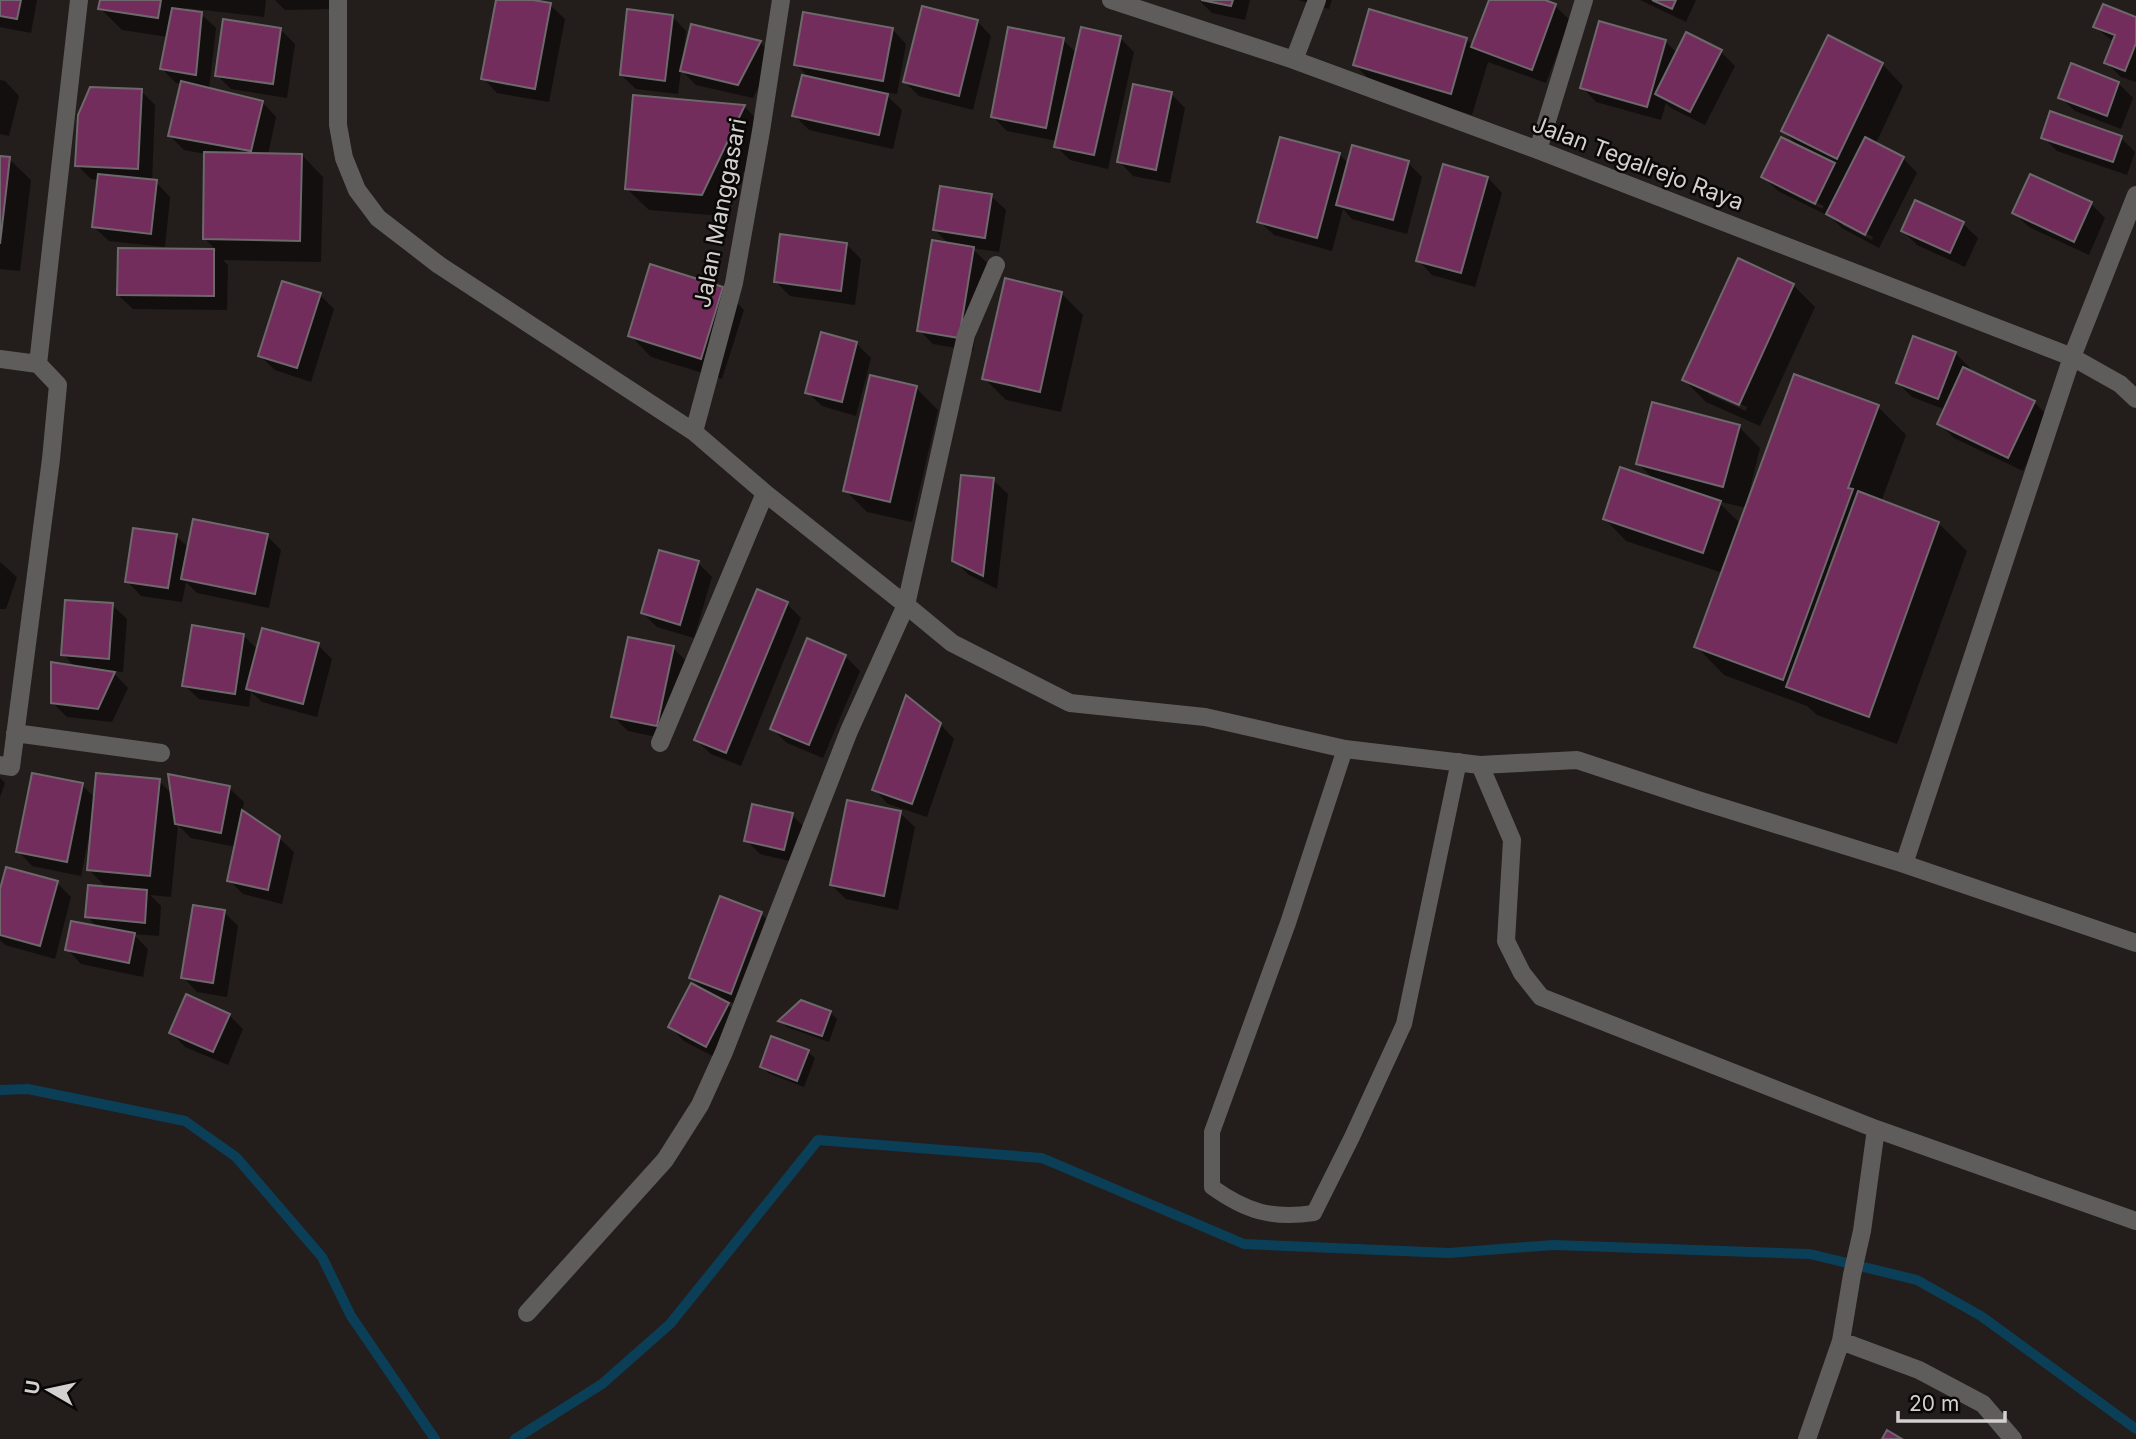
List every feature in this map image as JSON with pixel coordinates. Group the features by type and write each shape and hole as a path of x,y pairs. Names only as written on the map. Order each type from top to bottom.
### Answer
{"street":[{"path":"38,364 79,0"},
{"path":"338,0 338,125 344,158 357,190 378,218 439,265 694,432 765,493 952,643 1070,703 1205,717 1345,748 1480,765 1577,760 1904,864 2136,943"},
{"name":"Jalan Manggasari","path":"694,432 734,283 781,0"},
{"name":"Jalan Tegalrejo Raya","path":"1111,0 1294,60 1538,150 2072,356 2120,384 2136,399"},
{"path":"1294,60 1317,0"},
{"path":"1538,150 1584,0"},
{"path":"1904,864 2072,356 2136,195"},
{"path":"527,1313 665,1160 700,1105 724,1052 849,731 906,605 966,335 996,265"},
{"path":"0,359 38,364 58,385 11,767 0,765"},
{"path":"660,743 765,493"},
{"path":"15,733 161,753"},
{"path":"1480,765 1512,840 1506,941 1522,974 1541,997 1877,1129 2136,1221"},
{"path":"1807,1439 1841,1341 1862,1230 1877,1129"},
{"path":"1841,1341 1919,1370 1983,1404 2013,1439"}],"lane":[{"path":"1345,748 1288,923 1212,1132 1212,1187 1238,1206 1287,1217 1314,1213 1404,1024 1459,761"}],"building":[{"path":"0,0 21,0 17,19 0,16"},
{"path":"100,0 161,0 158,18 98,9"},
{"path":"496,0 551,3 535,89 481,79"},
{"path":"1201,0 1233,0 1231,6"},
{"path":"1489,0 1545,0 1556,4 1532,70 1471,47"},
{"path":"1652,0 1676,0 1672,9"},
{"path":"2103,4 2136,17 2136,43 2125,71 2104,63 2115,35 2093,27"},
{"path":"922,6 978,20 959,96 903,82"},
{"path":"172,8 202,12 196,75 160,69"},
{"path":"627,9 673,15 665,81 620,75"},
{"path":"1369,9 1467,38 1451,94 1353,65"},
{"path":"803,12 893,28 883,81 794,65"},
{"path":"223,19 281,28 273,84 215,76"},
{"path":"1599,21 1666,40 1647,107 1580,88"},
{"path":"691,24 761,41 738,85 680,71"},
{"path":"1008,27 1064,38 1046,128 991,117"},
{"path":"1081,27 1121,36 1094,155 1054,147"},
{"path":"1686,32 1722,50 1690,112 1655,94"},
{"path":"1828,35 1883,63 1837,159 1781,131"},
{"path":"2071,63 2119,82 2107,116 2058,98"},
{"path":"802,75 888,94 879,135 792,116"},
{"path":"181,81 263,101 251,151 168,136"},
{"path":"1133,84 1172,92 1156,170 1117,162"},
{"path":"90,87 142,89 138,169 75,166 78,115"},
{"path":"633,95 745,105 702,195 625,189"},
{"path":"2050,111 2122,136 2113,162 2041,138"},
{"path":"1280,137 1340,153 1317,238 1257,222"},
{"path":"1781,137 1835,163 1815,204 1761,177"},
{"path":"1865,137 1904,157 1865,235 1826,214"},
{"path":"1352,145 1409,161 1393,220 1336,205"},
{"path":"204,152 302,154 300,241 203,239"},
{"path":"0,156 10,157 0,244"},
{"path":"1443,164 1488,177 1461,273 1416,261"},
{"path":"98,174 157,180 151,234 92,227"},
{"path":"2030,174 2092,202 2074,242 2012,213"},
{"path":"940,186 992,194 985,238 933,230"},
{"path":"1915,200 1964,222 1950,253 1901,231"},
{"path":"780,234 847,243 841,291 774,282"},
{"path":"932,240 974,247 959,338 917,331"},
{"path":"118,248 214,249 214,296 117,295"},
{"path":"1738,258 1794,284 1739,405 1682,380"},
{"path":"650,264 723,287 701,359 628,336"},
{"path":"1005,278 1062,292 1040,392 982,379"},
{"path":"282,281 321,293 297,368 258,356"},
{"path":"821,332 857,342 842,402 805,393"},
{"path":"1913,336 1956,352 1938,399 1896,383"},
{"path":"1963,367 2035,401 2008,458 1937,424"},
{"path":"1794,374 1879,405 1848,488 1853,489 1783,680 1694,647"},
{"path":"870,375 917,386 890,502 843,491"},
{"path":"1652,402 1740,425 1723,487 1636,464"},
{"path":"1620,467 1721,501 1703,553 1603,519"},
{"path":"961,475 994,478 983,576 952,561"},
{"path":"1858,491 1939,522 1869,717 1786,687"},
{"path":"193,519 268,534 255,594 181,579"},
{"path":"133,528 177,534 168,588 125,582"},
{"path":"659,550 699,561 680,625 641,613"},
{"path":"757,589 788,602 726,753 694,740"},
{"path":"65,600 113,603 109,659 61,655"},
{"path":"192,625 244,634 235,694 182,686"},
{"path":"262,628 319,643 303,704 246,689"},
{"path":"628,637 674,646 657,726 611,717"},
{"path":"807,638 846,655 809,745 770,729"},
{"path":"51,662 115,672 98,709 51,703"},
{"path":"906,695 941,723 912,804 872,790"},
{"path":"32,773 83,783 67,862 16,852"},
{"path":"96,773 160,779 150,876 87,870"},
{"path":"168,774 230,786 221,833 175,824"},
{"path":"847,800 901,811 884,896 830,885"},
{"path":"752,804 793,813 784,850 744,841"},
{"path":"242,810 280,836 268,890 227,881"},
{"path":"6,867 58,881 40,946 0,935 0,889"},
{"path":"88,885 147,890 145,923 85,917"},
{"path":"720,896 762,912 731,994 689,978"},
{"path":"193,905 225,910 213,983 181,978"},
{"path":"71,921 135,933 129,963 65,950"},
{"path":"691,983 729,1003 706,1047 668,1027"},
{"path":"186,994 230,1014 213,1052 169,1033"},
{"path":"801,1000 831,1011 822,1036 778,1021"},
{"path":"771,1036 809,1050 797,1081 760,1067"},
{"path":"1887,1430 1902,1439 1882,1439"}],"waterway":[{"path":"0,1090 28,1089 185,1121 236,1157 322,1257 351,1316 435,1439"},
{"path":"515,1439 602,1384 670,1324 818,1140 1042,1158 1244,1244 1449,1253 1553,1245 1810,1254 1917,1280 1981,1316 2136,1429"}]}
